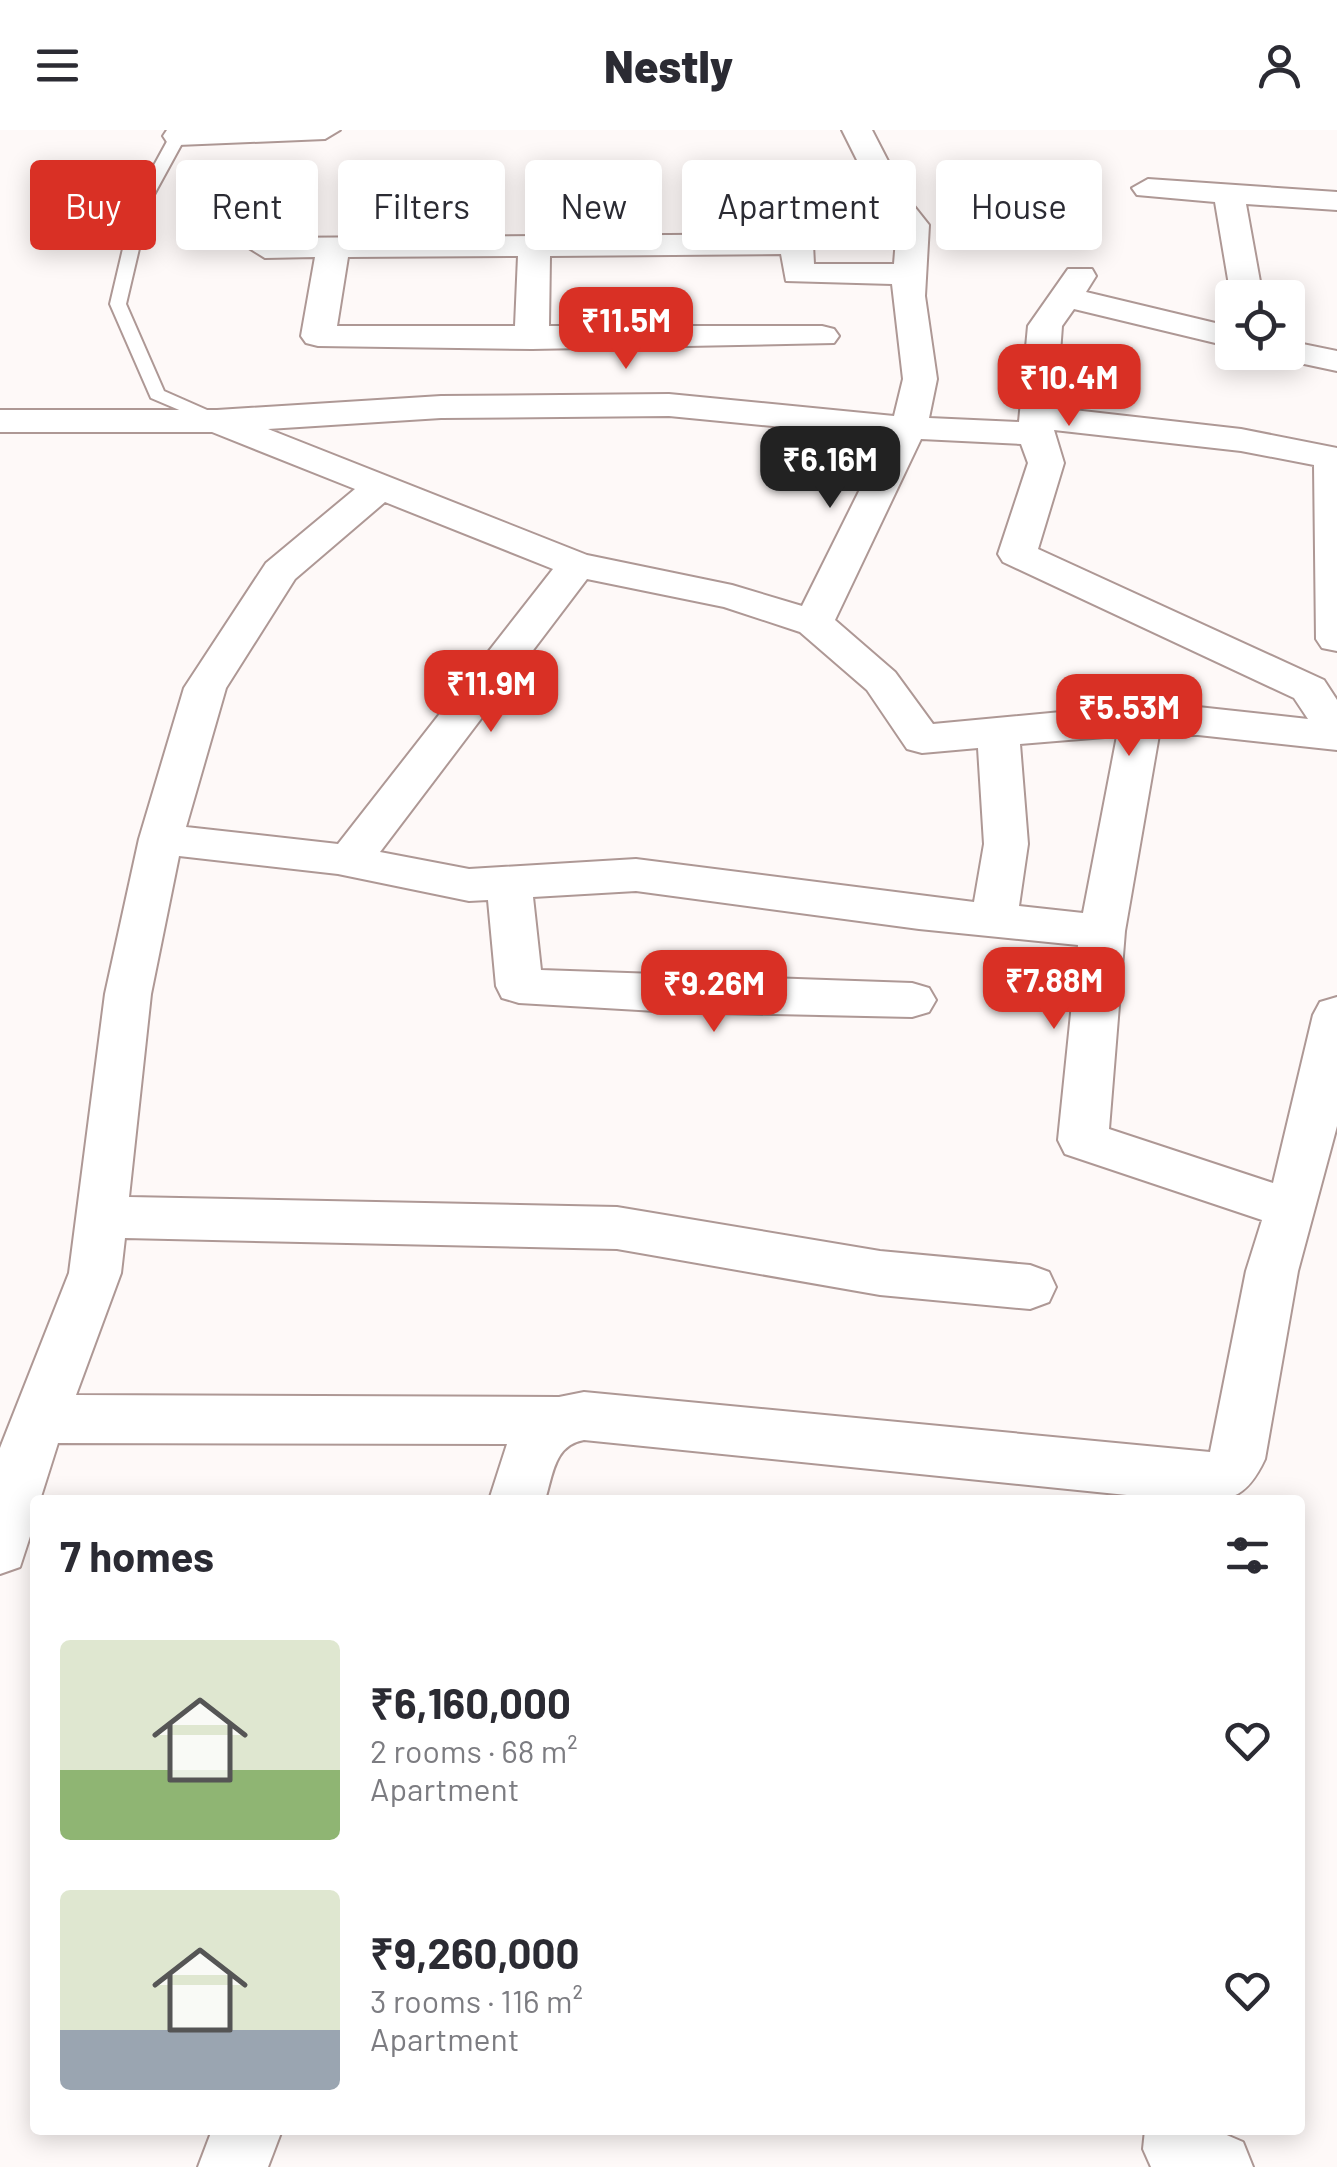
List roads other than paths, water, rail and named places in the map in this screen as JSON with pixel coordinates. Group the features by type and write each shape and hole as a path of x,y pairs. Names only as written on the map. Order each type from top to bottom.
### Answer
{"street":[{"path":"177,133 325,130"},
{"path":"814,623 909,427 920,378 908,296 913,224 892,198 857,130"},
{"path":"1148,188 1337,201"},
{"path":"1230,194 1243,280"},
{"path":"662,245 797,244 798,274 909,274"},
{"path":"318,247 525,246"},
{"path":"333,247 318,336 532,340 822,336"},
{"path":"532,340 534,250"},
{"path":"1215,332 1073,287 1045,326 1036,425 1046,464 1017,554 1309,689 1337,734"},
{"path":"1305,354 1337,361"},
{"path":"0,421 217,421 442,407 669,405 909,427 1036,425 1241,440 1334,459 1336,639"},
{"path":"217,421 576,565 732,597 814,623 881,681 922,739 1198,721 1337,734"},
{"path":"0,1548 16,1479 95,1273 128,994 161,839 205,688 280,571 379,488"},
{"path":"349,861 576,565"},
{"path":"1141,722 1102,931 1083,1140 1290,1209"},
{"path":"994,921 1006,844 998,732"},
{"path":"161,839 349,861 469,884 636,874 994,921 1102,931"},
{"path":"508,882 519,986 673,996 912,1000"},
{"path":"1237,1479 1272,1271 1337,1015"},
{"path":"102,1217 618,1228 880,1273 1030,1287"},
{"path":"39,1419 555,1420 584,1416 1207,1478 1229,1472 1237,1479"},
{"path":"518,1495 540,1433 555,1420"},
{"path":"233,2167 245,2135"},
{"path":"1179,2135 1178,2149 1218,2167"}],"lane":[{"path":"177,133 142,202 118,304 158,394 217,421"}]}
